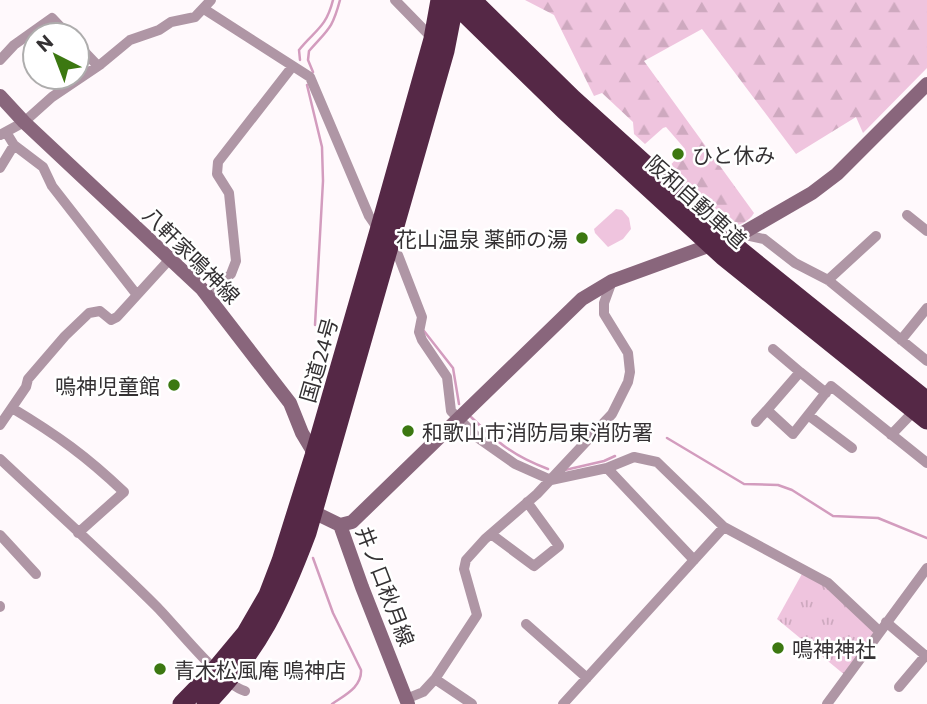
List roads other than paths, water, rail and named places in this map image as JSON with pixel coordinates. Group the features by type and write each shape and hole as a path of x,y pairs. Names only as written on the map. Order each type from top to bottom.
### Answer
{"highway":[{"name":"国道24号","path":"439,45 440,0"},
{"name":"国道24号","path":"206,704 230,680 255,647 282,599 453,0"},
{"name":"阪和自動車道","path":"453,0 473,9 572,98 702,227 735,247 921,400 927,420"},
{"name":"国道24号","path":"182,704 230,680"}],"street":[{"path":"394,0 439,45"},
{"path":"137,295 52,186 43,167 3,133 24,122 52,97 98,66 130,40 159,30 171,22 195,17 208,4 292,67 310,77 369,216 398,255 422,317 419,332 447,377 451,411 457,418 496,452 551,480 607,468 634,457 657,462 724,527 828,583 883,627 926,656 899,687"},
{"path":"0,60 21,40"},
{"path":"91,59 98,66"},
{"path":"206,295 231,274 236,261 229,193 216,174 218,162 292,67"},
{"path":"735,247 837,174 927,84"},
{"name":"八軒家鳴神線","path":"0,96 206,295 290,403 321,459"},
{"path":"0,168 14,145"},
{"path":"907,215 927,231"},
{"path":"828,280 876,236"},
{"path":"340,525 352,522 582,299 612,281 764,239 796,263 828,280 927,361"},
{"path":"0,425 26,387 28,379 65,336 89,313 100,311 111,320 169,260"},
{"path":"407,701 423,692 435,679 477,615 464,569 466,560 551,480 562,465 612,414 628,382 631,372 628,354 604,314 604,303 612,281"},
{"path":"901,340 927,308"},
{"path":"773,349 826,393"},
{"path":"756,422 800,372"},
{"path":"767,410 793,434 831,386 927,463"},
{"path":"891,435 909,419 921,400"},
{"path":"12,408 57,434 86,456 124,492 78,533"},
{"path":"808,415 852,448"},
{"path":"0,459 155,605 230,680"},
{"path":"607,468 694,560"},
{"path":"491,534 534,566 558,546 527,502"},
{"name":"井ノ口秋月線","path":"306,509 340,525 407,701"},
{"path":"563,704 724,527"},
{"path":"0,535 36,574"},
{"path":"828,704 927,568"},
{"path":"526,624 587,678"},
{"path":"435,679 472,704"}],"waterway":[{"path":"300,60 299,50 323,23 333,0"},
{"path":"313,72 308,60 309,51 332,24 340,0"},
{"path":"307,85 322,147 323,181 315,325"},
{"path":"424,331 453,368 459,404"},
{"path":"471,417 506,448 548,469"},
{"path":"667,438 744,484 778,485 792,490 833,516 878,518 927,538"},
{"path":"565,470 615,456"},
{"path":"313,558 333,613 361,670 356,686 332,704"}],"place":[{"name":"ひと休み","path":"678,154"},
{"name":"花山温泉 薬師の湯","path":"582,238"},
{"name":"嗚神児童館","path":"174,385"},
{"name":"和歌山市消防局東消防署","path":"408,431"},
{"name":"鳴神神社","path":"778,648"},
{"name":"青木松風庵 鳴神店","path":"160,669"}]}
